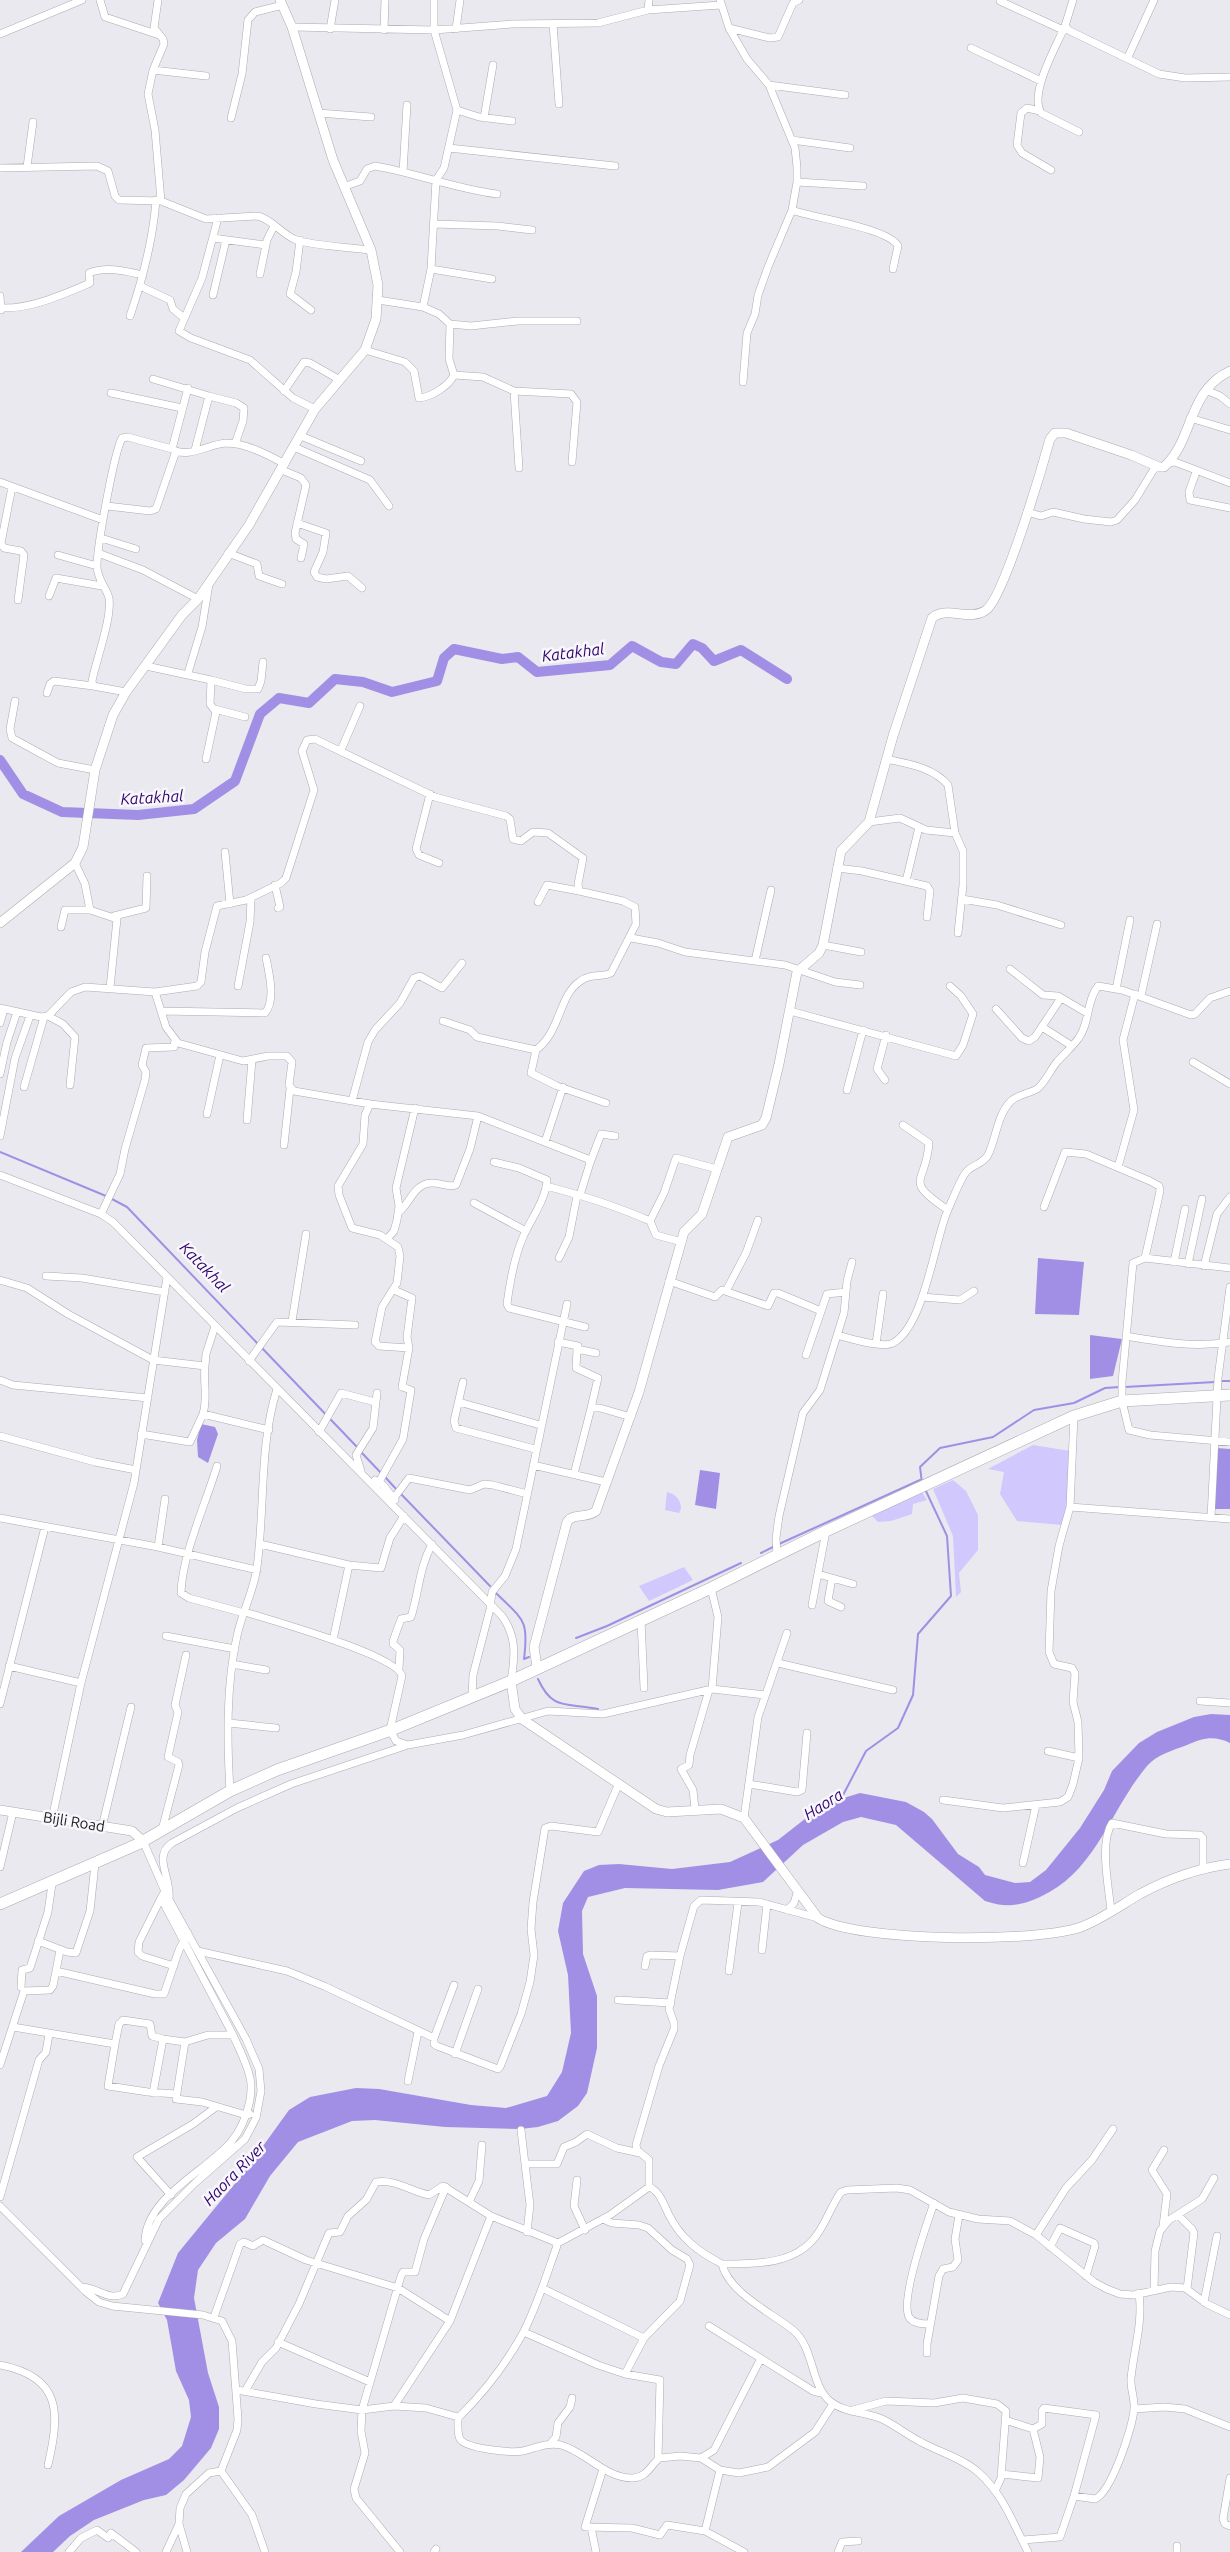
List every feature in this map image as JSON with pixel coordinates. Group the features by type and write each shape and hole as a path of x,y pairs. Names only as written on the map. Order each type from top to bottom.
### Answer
{"main road":[{"path":"0,1904 52,1884 143,1841 230,1791 277,1770 390,1730 511,1681 536,1667 711,1588 826,1531 1074,1416 1122,1396 1217,1393 1230,1396"}],"street":[{"path":"60,9 61,0"},
{"path":"0,34 82,0"},
{"path":"100,0 104,15 108,18 160,35"},
{"path":"130,316 143,275 159,200 155,130 148,94 153,70 164,44 154,28 158,0"},
{"path":"330,29 335,0"},
{"path":"384,30 385,0"},
{"path":"423,307 431,269 436,180 441,175 457,110 434,30 434,0"},
{"path":"456,29 460,0"},
{"path":"648,10 649,0"},
{"path":"729,28 770,38 778,36 793,3 799,0"},
{"path":"1073,0 1064,28 1041,81 1037,101 1040,110 1048,117 1080,132"},
{"path":"1128,57 1154,0"},
{"path":"1000,1 1128,57 1159,74 1185,78 1230,77"},
{"path":"0,923 74,863 83,847 95,770 106,731 126,692 182,615 198,600 228,553 249,525 315,410 365,350 376,319 378,285 371,250 346,186 333,160 292,27 281,2 255,12 248,20 242,74 231,118"},
{"path":"292,27 434,30 598,23 648,10 720,3 729,28 747,59 769,85 795,148 797,182 792,210 768,267 758,295 755,314 746,333 743,382"},
{"path":"553,24 558,104"},
{"path":"971,48 1041,81"},
{"path":"484,118 493,65"},
{"path":"153,70 206,76"},
{"path":"769,85 845,95"},
{"path":"403,172 407,105"},
{"path":"1040,110 1027,108 1022,113 1017,145 1022,153 1051,170"},
{"path":"457,110 484,118 512,121"},
{"path":"318,113 371,117"},
{"path":"27,167 33,122"},
{"path":"792,140 850,148"},
{"path":"449,148 615,166"},
{"path":"0,168 97,166 108,171 115,196 119,200 159,200 206,219 258,216 265,218 274,226 300,240 371,250"},
{"path":"346,186 360,180 371,166 436,180 467,190 497,194"},
{"path":"797,182 863,186"},
{"path":"792,210 866,229 895,242 898,246 892,269"},
{"path":"218,218 202,278 179,328 182,333 250,360 284,391 315,410"},
{"path":"434,224 498,226 532,230"},
{"path":"260,274 266,245 274,226"},
{"path":"213,238 266,245"},
{"path":"213,295 226,240"},
{"path":"300,240 296,272 290,294 311,310"},
{"path":"431,269 492,280"},
{"path":"0,296 1,310 17,308 51,298 90,282 89,273 96,271 115,270 143,275"},
{"path":"140,286 170,300 173,309 184,318"},
{"path":"378,300 423,307 439,314 450,324 471,326 518,321 577,321"},
{"path":"365,350 405,362 414,371 419,398 436,392 451,381 454,374 449,359 450,324"},
{"path":"284,391 304,362 310,363 340,380"},
{"path":"1168,463 1206,390 1217,377 1230,371"},
{"path":"454,374 482,377 514,391 561,392 575,397 577,402 572,462"},
{"path":"153,379 236,403 244,408 243,421 235,444"},
{"path":"107,506 150,511 156,509 174,450 188,388"},
{"path":"1206,390 1220,396 1230,404"},
{"path":"514,391 519,468"},
{"path":"111,393 182,408"},
{"path":"195,450 208,396"},
{"path":"1190,418 1230,430"},
{"path":"870,822 898,718 932,618 942,614 977,615 992,606 1027,512 1050,439 1055,434 1066,433 1131,455 1159,467"},
{"path":"301,436 361,461"},
{"path":"93,686 92,681 106,622 109,598 102,586 97,566 98,553 103,520 122,438 128,437 174,450 195,450 225,443 235,444 259,452 301,478 306,484 295,536 304,544 301,558"},
{"path":"294,447 370,480 389,506"},
{"path":"1027,512 1041,516 1053,512 1084,519 1111,522 1117,520 1135,500 1154,469 1168,463 1175,462 1196,472 1230,483"},
{"path":"1196,472 1189,492 1190,500 1230,508"},
{"path":"0,482 103,520"},
{"path":"12,487 1,543 4,548 21,551 24,555 18,600"},
{"path":"297,523 326,533 323,552 314,572 317,577 326,579 348,576 362,588"},
{"path":"101,538 136,549"},
{"path":"98,553 143,570 198,600"},
{"path":"228,553 257,564 259,576 282,584"},
{"path":"58,555 97,566"},
{"path":"49,596 56,578 102,586"},
{"path":"188,673 202,628 209,583"},
{"path":"146,666 188,673 246,689 258,689 261,681 262,662"},
{"path":"211,680 210,704 215,709 245,717"},
{"path":"47,693 50,684 54,681 126,692"},
{"path":"15,701 10,729 12,738 58,763 95,770"},
{"path":"341,750 360,706"},
{"path":"206,759 215,709"},
{"path":"24,1087 46,1016 78,988 110,988 155,992 196,986 201,982 215,910 220,904 230,904 251,898 286,878 314,790 302,752 307,740 315,739 341,750 430,794 506,816 510,819 513,839 521,841 533,832 540,830 548,833 580,853 583,862 578,884 579,891"},
{"path":"886,758 927,769 943,779 948,785 951,795 954,833 963,851 962,899 958,933"},
{"path":"430,794 417,844 417,852 439,863"},
{"path":"536,1667 534,1647 567,1522 573,1516 594,1514 631,1417 684,1232 702,1214 728,1137 762,1125 766,1118 790,1011 794,981 798,970 819,953 823,945 841,851 846,843 870,822 900,818 919,827 939,833 954,833"},
{"path":"906,881 919,827"},
{"path":"225,852 230,904"},
{"path":"74,863 85,884 90,910"},
{"path":"837,868 862,871 930,888 926,916"},
{"path":"61,927 65,910 90,910 114,916 146,908 147,876"},
{"path":"275,885 280,908 278,908"},
{"path":"538,902 546,885 623,901 635,907 636,924 631,938 611,973 606,976 591,975 572,987 546,1042 536,1050 531,1073 606,1103"},
{"path":"755,961 771,890"},
{"path":"238,986 250,922 251,898"},
{"path":"962,899 997,905 1060,925"},
{"path":"110,988 118,922 114,916"},
{"path":"1116,989 1130,920"},
{"path":"1118,1166 1134,1110 1123,1040 1138,995 1157,924"},
{"path":"631,938 658,943 685,952 786,965 835,982 860,985"},
{"path":"823,945 861,952"},
{"path":"162,1011 265,1013 269,1006 270,984 266,958"},
{"path":"352,1101 368,1042 384,1018 400,1003 414,978 420,976 442,988 462,963"},
{"path":"1010,969 1044,995 1061,998 1087,1012"},
{"path":"790,1011 886,1035 952,1056 958,1054 973,1014 961,996 950,986"},
{"path":"837,1335 876,1344 893,1343 912,1322 922,1297 948,1210 967,1171 984,1161 1010,1102 1043,1083 1057,1062 1082,1032 1087,1012 1098,986 1138,995 1190,1015 1194,1014 1210,998 1230,991"},
{"path":"155,992 166,1027 175,1040 234,1059 252,1060 279,1055 290,1058 290,1089 284,1145"},
{"path":"996,1009 1026,1041 1032,1040 1061,998"},
{"path":"0,1023 2,1008 30,1016 46,1016 63,1024 75,1037 70,1084"},
{"path":"0,1074 7,1042 17,1012"},
{"path":"0,1136 15,1058 30,1016"},
{"path":"443,1022 470,1030 478,1037 536,1050"},
{"path":"1042,1027 1072,1046"},
{"path":"847,1090 863,1030"},
{"path":"885,1080 877,1069 886,1035"},
{"path":"100,1214 120,1174 146,1072 142,1065 146,1048 174,1047 175,1040"},
{"path":"207,1114 220,1055"},
{"path":"247,1120 252,1060"},
{"path":"1193,1062 1230,1084"},
{"path":"545,1142 563,1087"},
{"path":"290,1089 370,1104 478,1116 588,1159 590,1163"},
{"path":"370,1104 366,1115 363,1144 340,1180 338,1191 352,1228 387,1239 398,1247 400,1256 394,1290 382,1307 375,1342 379,1346 409,1348"},
{"path":"387,1239 394,1231 399,1212 396,1188 415,1108"},
{"path":"399,1212 406,1205 412,1194 427,1184 456,1185 470,1149 478,1116"},
{"path":"903,1125 929,1143 922,1170 921,1189 924,1194 948,1210"},
{"path":"559,1258 569,1237 577,1196 580,1195 601,1134 615,1136"},
{"path":"1044,1207 1061,1156 1065,1152 1086,1154 1150,1180 1160,1188 1145,1258"},
{"path":"650,1221 664,1193 676,1158 717,1169"},
{"path":"494,1162 540,1175 546,1180 546,1186 526,1231 513,1267 508,1308 585,1327"},
{"path":"0,1175 100,1214 113,1222 364,1476 382,1482 394,1498 401,1513 390,1538 382,1568 349,1565 260,1544"},
{"path":"546,1186 580,1195 650,1221 656,1235 682,1242"},
{"path":"1204,1266 1217,1214 1230,1197"},
{"path":"1188,1264 1202,1198"},
{"path":"474,1203 526,1231"},
{"path":"1174,1262 1185,1209"},
{"path":"726,1291 746,1253 758,1220"},
{"path":"292,1321 306,1234"},
{"path":"1230,1268 1145,1258 1131,1266 1122,1382 1122,1396 1128,1427 1132,1431 1216,1442 1230,1442"},
{"path":"777,1556 776,1538 779,1516 803,1413 820,1390 846,1304 846,1292 852,1262"},
{"path":"46,1276 82,1278 165,1292"},
{"path":"52,1819 81,1683 136,1470 167,1277"},
{"path":"0,1280 27,1288 68,1314 120,1340 153,1360 205,1366"},
{"path":"669,1281 714,1297 717,1297 720,1290 768,1306 774,1293 778,1293 821,1311"},
{"path":"1211,1517 1218,1378 1230,1287"},
{"path":"382,1482 403,1439 411,1390 402,1386 409,1348 407,1337 412,1298 394,1290"},
{"path":"922,1297 960,1300 974,1291"},
{"path":"806,1356 826,1294 846,1292"},
{"path":"876,1344 883,1294"},
{"path":"472,1698 473,1675 491,1604 492,1592 505,1576 516,1549 535,1449 567,1304"},
{"path":"249,1361 277,1322 292,1321 355,1325"},
{"path":"141,1434 190,1442 203,1414 207,1387 204,1375 206,1354 215,1326"},
{"path":"1126,1336 1191,1345 1230,1342"},
{"path":"558,1342 578,1346 578,1349 596,1353"},
{"path":"574,1474 598,1378 576,1368 578,1349"},
{"path":"0,1380 13,1385 148,1398"},
{"path":"463,1382 454,1421 456,1428 535,1449"},
{"path":"230,1791 229,1723 232,1664 257,1570 260,1544 260,1509 269,1430 277,1389"},
{"path":"319,1432 341,1393 375,1402"},
{"path":"364,1476 356,1455 373,1428 377,1393"},
{"path":"459,1402 540,1425"},
{"path":"591,1408 600,1408 631,1417"},
{"path":"203,1414 269,1430"},
{"path":"943,1800 989,1808 1036,1805 1060,1802 1068,1797 1073,1784 1079,1758 1078,1722 1073,1702 1075,1673 1072,1668 1054,1664 1049,1652 1052,1584 1059,1546 1070,1507 1074,1416"},
{"path":"0,1436 95,1462 136,1470"},
{"path":"533,1465 606,1482"},
{"path":"217,1466 189,1553 182,1594 333,1640 370,1653 399,1669"},
{"path":"394,1498 409,1478 470,1490 484,1484 493,1485 527,1494"},
{"path":"382,1482 401,1513 502,1616 512,1634 515,1654 511,1681 515,1709 522,1719 661,1811 721,1809 744,1818 818,1918"},
{"path":"158,1547 165,1499"},
{"path":"1070,1507 1230,1519"},
{"path":"0,1518 189,1553 257,1570"},
{"path":"0,1704 45,1527"},
{"path":"812,1605 826,1531"},
{"path":"408,1745 396,1742 390,1730 402,1676 399,1669 400,1650 393,1642 401,1619 411,1617 421,1568 432,1544"},
{"path":"333,1640 349,1565"},
{"path":"818,1574 853,1584"},
{"path":"832,1578 828,1601 840,1607"},
{"path":"694,1809 693,1790 681,1769 689,1765 690,1755 710,1690 718,1617 711,1588"},
{"path":"641,1620 644,1688"},
{"path":"744,1818 758,1717 787,1633"},
{"path":"166,1636 235,1648"},
{"path":"162,1830 180,1765 168,1757 178,1712 175,1705 186,1655"},
{"path":"778,1663 893,1690"},
{"path":"232,1664 266,1670"},
{"path":"9,1666 81,1683"},
{"path":"174,1966 142,1956 138,1952 139,1942 165,1899 170,1886 162,1854 165,1847 237,1808 290,1784 408,1745 463,1735 541,1712 555,1710 603,1714 710,1690 765,1696"},
{"path":"1200,1701 1230,1703"},
{"path":"102,1827 131,1707"},
{"path":"229,1723 276,1728"},
{"path":"749,1784 797,1792 802,1790 807,1733"},
{"path":"1048,1751 1079,1758"},
{"path":"454,1985 434,2038 434,2044 455,2054 498,2069 500,2068 522,2014 530,1982 534,1955 531,1929 533,1902 545,1828 551,1826 598,1832 619,1783"},
{"path":"1023,1863 1036,1805"},
{"name":"Bijli Road","path":"0,1810 132,1831 143,1841"},
{"path":"0,1867 14,1812"},
{"path":"1111,1911 1106,1852 1109,1829 1112,1823 1166,1834 1200,1835 1203,1838 1203,1869"},
{"path":"143,1841 165,1891 165,1899 184,1941 233,2035 250,2077 251,2094 246,2115 232,2141 171,2196 149,2221 145,2246"},
{"path":"38,1941 74,1954 79,1947 91,1904 95,1864"},
{"path":"649,2187 649,2160 640,2153 636,2145 659,2066 674,2029 674,2023 669,2013 670,2003 680,1956 696,1903 701,1900 767,1904 818,1918 832,1925 874,1932 966,1937 1029,1937 1068,1931 1111,1911 1157,1885 1203,1869 1230,1864"},
{"path":"21,1987 22,1970 30,1968 50,1902 52,1884"},
{"path":"787,1910 794,1903 797,1889"},
{"path":"82,2287 93,2288 113,2297 123,2294 159,2219 178,2199 239,2146 256,2118 260,2102 262,2080 246,2039 188,1933 165,1899"},
{"path":"730,1972 738,1903"},
{"path":"762,1950 767,1904"},
{"path":"56,1971 161,1994 166,1991 188,1933"},
{"path":"0,2066 24,1991 50,1990 60,1950"},
{"path":"198,1951 287,1971 324,1986 434,2038"},
{"path":"645,1966 647,1956 650,1955 680,1956"},
{"path":"455,2054 478,1989"},
{"path":"618,2000 670,2003"},
{"path":"176,2094 153,2093 108,2086 119,2024 123,2020 151,2025 151,2035 185,2042 208,2035 233,2035"},
{"path":"13,2027 115,2044"},
{"path":"408,2081 418,2032"},
{"path":"0,2197 39,2060 46,2052 49,2034"},
{"path":"153,2093 163,2039"},
{"path":"185,2042 176,2094 178,2100 194,2100 246,2115"},
{"path":"246,2115 260,2102"},
{"path":"171,2196 136,2157 193,2124 216,2106"},
{"path":"1036,2235 1066,2188 1092,2160 1113,2128"},
{"path":"522,2130 530,2205 528,2232"},
{"path":"525,2164 557,2164 564,2147 576,2142 587,2134 617,2148 640,2153"},
{"path":"469,2202 479,2181 482,2146"},
{"path":"1154,2290 1156,2245 1163,2226 1167,2194 1152,2170 1164,2150"},
{"path":"1163,2226 1202,2199 1214,2178"},
{"path":"577,2180 574,2206 585,2230"},
{"path":"241,2390 262,2362 273,2352 299,2304 329,2233 340,2232 348,2216 366,2200 376,2182 398,2183 416,2192 429,2195 440,2186 446,2186 491,2216 558,2243"},
{"path":"400,2552 356,2498 354,2489 366,2453 361,2431 362,2410 402,2272 415,2272 424,2238 446,2186"},
{"path":"458,2417 468,2408 501,2367 524,2332 558,2243 603,2219 649,2187"},
{"path":"649,2187 653,2188 659,2196 681,2235 700,2252 722,2264 771,2262 804,2249 816,2236 841,2192 847,2190 897,2188 917,2192 944,2210 959,2215 1003,2220 1016,2224 1036,2235 1100,2286 1120,2294 1139,2294 1176,2286 1187,2288 1204,2302 1230,2314"},
{"path":"930,2324 914,2322 909,2318 908,2308 911,2281 917,2256 934,2203"},
{"path":"0,2206 99,2302 112,2306 203,2315 222,2321 229,2333 241,2390 237,2430 221,2471"},
{"path":"927,2353 930,2324 939,2276 943,2270 953,2268 958,2260 955,2239 959,2215"},
{"path":"1178,2215 1192,2229 1194,2234 1187,2288"},
{"path":"394,2406 450,2321 491,2216"},
{"path":"603,2219 612,2223 639,2224 648,2228 672,2250 687,2259 690,2265 680,2300 644,2338 625,2374"},
{"path":"1050,2247 1060,2228 1094,2242 1095,2246 1086,2276"},
{"path":"1204,2302 1217,2236"},
{"path":"214,2317 231,2266 242,2243 253,2246 262,2240 316,2263 398,2288 450,2321"},
{"path":"722,2264 725,2274 734,2285 797,2334 815,2370 821,2393"},
{"path":"542,2288 644,2338"},
{"path":"1074,2496 1095,2499 1102,2495 1121,2454 1134,2409 1131,2381 1139,2332 1139,2294"},
{"path":"709,2326 760,2360 813,2391 821,2393 833,2404 876,2416 909,2436 978,2472 995,2491 1012,2516 1028,2552"},
{"path":"524,2332 591,2363 625,2374 658,2379 661,2382 658,2459"},
{"path":"278,2342 370,2382"},
{"path":"701,2458 718,2446 760,2360"},
{"path":"0,2366 26,2374 42,2383 50,2392 56,2416 56,2432 48,2465"},
{"path":"241,2390 290,2400 362,2410 394,2406 426,2408 458,2417"},
{"path":"550,2444 556,2437 558,2423 570,2407 572,2398"},
{"path":"852,2410 886,2401 934,2403 970,2398 1003,2408 1006,2411 1001,2474 995,2491"},
{"path":"458,2417 459,2437 463,2442 470,2445 515,2452 550,2444 573,2450 603,2469 630,2478 646,2474 658,2459 665,2456 701,2458 720,2470 740,2473 768,2467 816,2432 833,2404"},
{"path":"1134,2409 1164,2407 1186,2409 1230,2427"},
{"path":"1005,2420 1033,2429 1042,2424 1042,2411 1044,2408 1096,2416 1074,2496 1060,2537 1023,2540"},
{"path":"1001,2474 1033,2479 1040,2477 1040,2457 1033,2429"},
{"path":"603,2469 584,2527 632,2528 660,2535 667,2525 705,2530 744,2552"},
{"path":"705,2530 720,2470"},
{"path":"166,2552 179,2524 180,2508 186,2494 209,2473 221,2471"},
{"path":"221,2471 252,2515 264,2552"},
{"path":"1230,2478 1223,2519 1225,2524 1230,2526"},
{"path":"179,2524 188,2552"},
{"path":"590,2527 596,2552"},
{"path":"69,2552 81,2538 96,2530 108,2538 111,2533 136,2552"},
{"path":"838,2552 842,2542 858,2541"}],"shaded area":[{"path":"1038,1258 1084,1262 1079,1315 1035,1314"},
{"path":"1090,1335 1122,1339 1113,1376 1090,1379"},
{"path":"201,1424 215,1427 218,1434 208,1463 198,1457 197,1440"},
{"path":"1033,1445 1070,1451 1069,1511 1062,1525 1017,1521 1000,1494 1004,1472 988,1469"},
{"path":"1217,1448 1230,1449 1230,1509 1214,1509"},
{"path":"700,1470 720,1473 716,1509 695,1505"},
{"path":"953,1480 966,1491 978,1515 978,1550 959,1573 961,1592 956,1597 953,1536 933,1489"},
{"path":"921,1491 927,1500 913,1504 912,1514 891,1521 878,1522 869,1513"},
{"path":"667,1492 673,1494 679,1500 681,1509 679,1513 665,1510"},
{"path":"684,1567 693,1580 649,1601 639,1586"},
{"path":"1211,1714 1230,1715 1230,1743 1214,1738 1203,1739 1166,1753 1151,1762 1134,1783 1101,1839 1075,1872 1059,1886 1040,1897 1026,1902 1000,1905 985,1901 896,1825 861,1817 843,1822 803,1845 763,1882 718,1890 625,1888 588,1897 582,1911 583,1954 597,1996 597,2048 587,2093 578,2106 558,2121 538,2127 520,2129 445,2127 375,2120 352,2121 298,2142 270,2176 245,2219 216,2243 198,2270 194,2298 208,2373 219,2407 219,2429 211,2448 184,2480 166,2495 144,2500 94,2520 70,2536 53,2552 21,2552 59,2516 121,2480 169,2459 182,2446 191,2417 189,2400 176,2371 167,2320 158,2303 178,2253 242,2175 289,2110 310,2097 356,2088 379,2089 471,2105 506,2108 547,2096 562,2072 571,2033 568,1975 558,1931 563,1903 584,1871 599,1865 619,1864 672,1869 730,1862 778,1840 824,1804 860,1793 906,1802 924,1812 932,1819 958,1854 979,1867 985,1875 1015,1883 1030,1882 1046,1870 1080,1828 1104,1790 1112,1771 1139,1743 1157,1732 1194,1717"}],"waterway":[{"name":"Katakhal","path":"0,760 23,794 62,812 138,815 194,809 235,781 260,714 279,698 309,703 335,679 363,682 392,692 437,681 444,658 454,649 502,659 518,657 537,672 610,665 632,646 661,662 676,664 693,644 702,648 714,661 741,650 787,679"},
{"name":"Katakhal","path":"0,1152 106,1196"},
{"name":"Katakhal","path":"110,1198 127,1207 258,1344"},
{"name":"Katakhal","path":"261,1347 358,1448"},
{"path":"1220,1381 1230,1381"},
{"path":"1125,1387 1215,1382"},
{"path":"922,1483 920,1467 940,1448 993,1437 1034,1410 1074,1403 1105,1388 1120,1387"},
{"name":"Katakhal","path":"361,1452 382,1474"},
{"name":"Katakhal","path":"385,1477 397,1490"},
{"path":"779,1544 920,1480"},
{"name":"Haora","path":"841,1799 866,1751 898,1728 913,1695 918,1634 951,1596 947,1536 925,1489"},
{"name":"Katakhal","path":"400,1493 490,1586"},
{"path":"761,1553 773,1547"},
{"path":"576,1638 607,1626 741,1563"},
{"name":"Katakhal","path":"496,1593 522,1621 526,1636 524,1659"},
{"name":"Katakhal","path":"524,1659 529,1657"},
{"name":"Katakhal","path":"538,1679 549,1697 555,1701 562,1704 598,1709"}],"water label":[{"name":"Haora River","path":"234,2173"}]}
